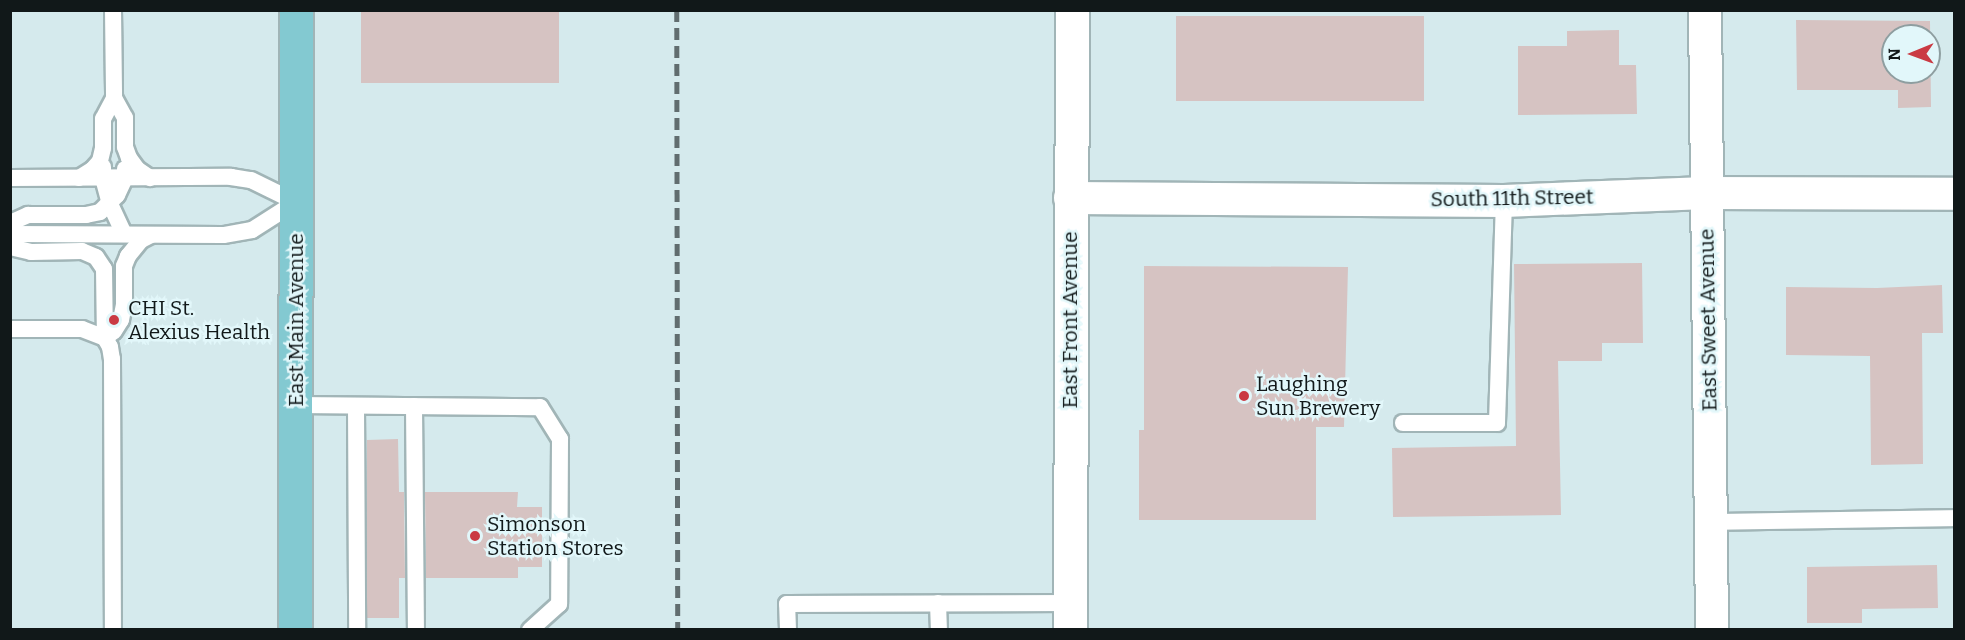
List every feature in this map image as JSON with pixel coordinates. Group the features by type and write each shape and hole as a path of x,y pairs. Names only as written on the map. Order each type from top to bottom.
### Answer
{"main road":[{"name":"East Main Avenue","path":"295,630 296,10"}],"street":[{"name":"East Front Avenue","path":"1070,616 1072,10"},
{"name":"East Sweet Avenue","path":"1705,10 1712,630"},
{"name":"South 11th Street","path":"1070,198 1504,201 1706,193 1954,194"}],"lane":[{"path":"105,338 114,331 121,320 124,304 125,118 114,98 113,10"},
{"path":"114,98 103,119 103,178 110,204 124,234"},
{"path":"125,147 137,169 150,178"},
{"path":"79,178 96,165 103,148"},
{"path":"10,178 231,177 251,180 296,202"},
{"path":"10,222 28,215 86,215 100,212 110,204 125,178"},
{"path":"1403,423 1497,423 1504,201"},
{"path":"10,234 223,235 252,230 296,202"},
{"path":"124,266 133,247 151,235"},
{"path":"10,247 31,252 82,251 96,257 104,269 105,338 112,359 113,630"},
{"path":"10,329 82,329 105,338"},
{"path":"296,405 540,407 560,439 559,604 530,630"},
{"path":"357,406 357,630"},
{"path":"414,406 407,482 407,578 416,630"},
{"path":"1711,522 1954,518"},
{"path":"788,630 787,603 938,603 1070,616"},
{"path":"938,603 939,630"}],"building":[{"path":"361,10 559,10 559,83 361,83"},
{"path":"1176,16 1424,16 1424,101 1176,101"},
{"path":"1796,20 1930,21 1930,24 1881,24 1881,84 1931,84 1931,107 1898,108 1898,90 1797,90"},
{"path":"1619,30 1619,65 1636,65 1637,114 1518,115 1518,46 1567,46 1567,31"},
{"path":"1642,263 1643,343 1602,343 1602,361 1558,361 1561,515 1393,517 1392,448 1516,446 1514,264"},
{"name":"Laughing Sun Brewery","path":"1144,266 1348,267 1344,427 1316,427 1316,520 1139,520 1139,430 1144,430"},
{"path":"1942,285 1943,333 1922,333 1923,464 1871,465 1870,356 1786,355 1786,287 1877,288"},
{"path":"398,439 399,492 404,492 405,578 399,578 399,618 367,618 367,440"},
{"path":"425,492 518,492 517,507 542,507 542,567 518,567 518,578 426,578"},
{"path":"1937,565 1938,608 1862,609 1862,623 1807,623 1807,567"}],"railway":[{"path":"677,10 678,630"}],"place":[{"name":"CHI St. Alexius Health","path":"114,320"},
{"name":"Laughing Sun Brewery","path":"1244,396"},
{"name":"Simonson Station Stores","path":"475,536"}]}
